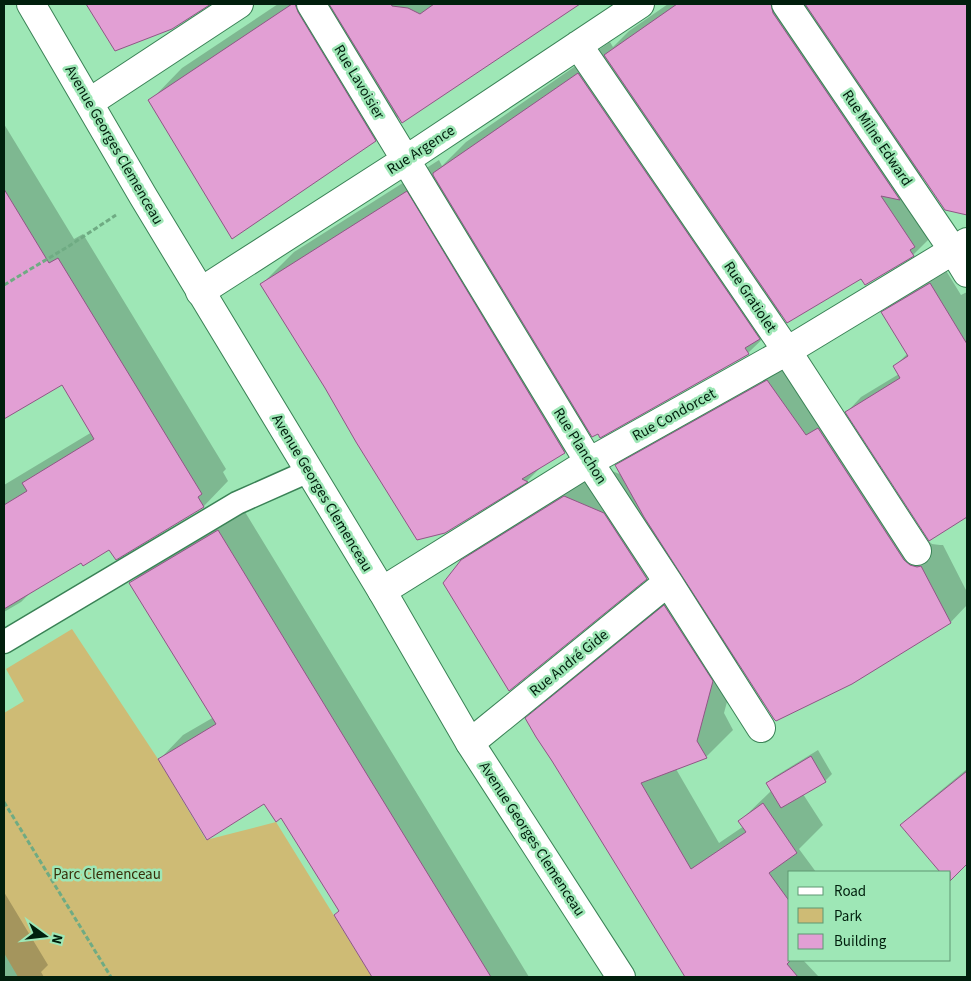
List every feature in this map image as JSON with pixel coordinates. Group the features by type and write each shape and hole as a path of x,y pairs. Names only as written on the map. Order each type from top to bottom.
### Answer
{"street":[{"name":"Avenue Georges Clemenceau","path":"31,4 200,292 382,591 470,744 621,977"},
{"path":"90,102 239,4"},
{"name":"Rue Lavoisier","path":"312,4 407,160"},
{"name":"Rue Argence","path":"200,292 407,160 640,4"},
{"name":"Rue Milne Edward","path":"786,4 963,255"},
{"name":"Rue Gratiolet","path":"578,46 787,351 917,550"},
{"name":"Rue Planchon","path":"407,160 589,462 761,728"},
{"name":"Rue Condorcet","path":"382,591 589,462 963,255"},
{"name":"Rue André Gide","path":"470,744 668,582"}],"lane":[{"path":"4,642 237,503 309,471"}],"path":[{"path":"4,285 69,246 143,196"},
{"path":"4,802 110,977"}],"green space":[{"name":"Parc Clemenceau","path":"72,629 158,759 206,840 276,822 372,977 18,977 4,953 4,713 24,701 6,669"}],"building":[{"path":"86,4 211,4 172,29 115,51"},
{"path":"292,4 295,4 376,141 232,239 148,100"},
{"path":"329,4 391,4 392,6 408,8 420,14 434,4 580,4 402,123"},
{"path":"677,4 771,4 773,13 900,200 881,196 915,247 910,250 914,256 865,285 861,279 787,323 604,55"},
{"path":"805,4 967,4 967,215 945,210"},
{"path":"578,73 760,339 745,348 749,354 600,438 598,434 592,437 433,175 433,173"},
{"path":"4,189 49,263 58,258 202,494 198,497 204,507 116,560 109,550 83,566 81,563 4,609 4,505 27,491 22,483 94,439 62,385 4,419"},
{"path":"407,191 565,453 522,479 528,482 445,533 417,540 260,284"},
{"path":"930,283 967,344 967,517 929,541 845,412 900,378 893,366 908,356 881,312"},
{"path":"767,380 806,435 818,428 904,560 910,565 921,566 951,623 852,684 776,721 644,517 615,465"},
{"path":"564,496 604,513 647,579 509,691 443,583 461,560"},
{"path":"218,530 491,977 372,977 334,915 339,911 281,818 276,822 264,804 207,840 158,759 216,724 129,583"},
{"path":"664,605 713,681 697,741 707,758 641,783 691,869 746,832 738,821 763,803 797,853 769,873 788,899 788,961 790,961 787,964 798,977 685,977 525,718"},
{"path":"811,756 826,782 781,808 766,783"},
{"path":"967,771 967,864 951,880 951,871 939,871 900,825"}]}
